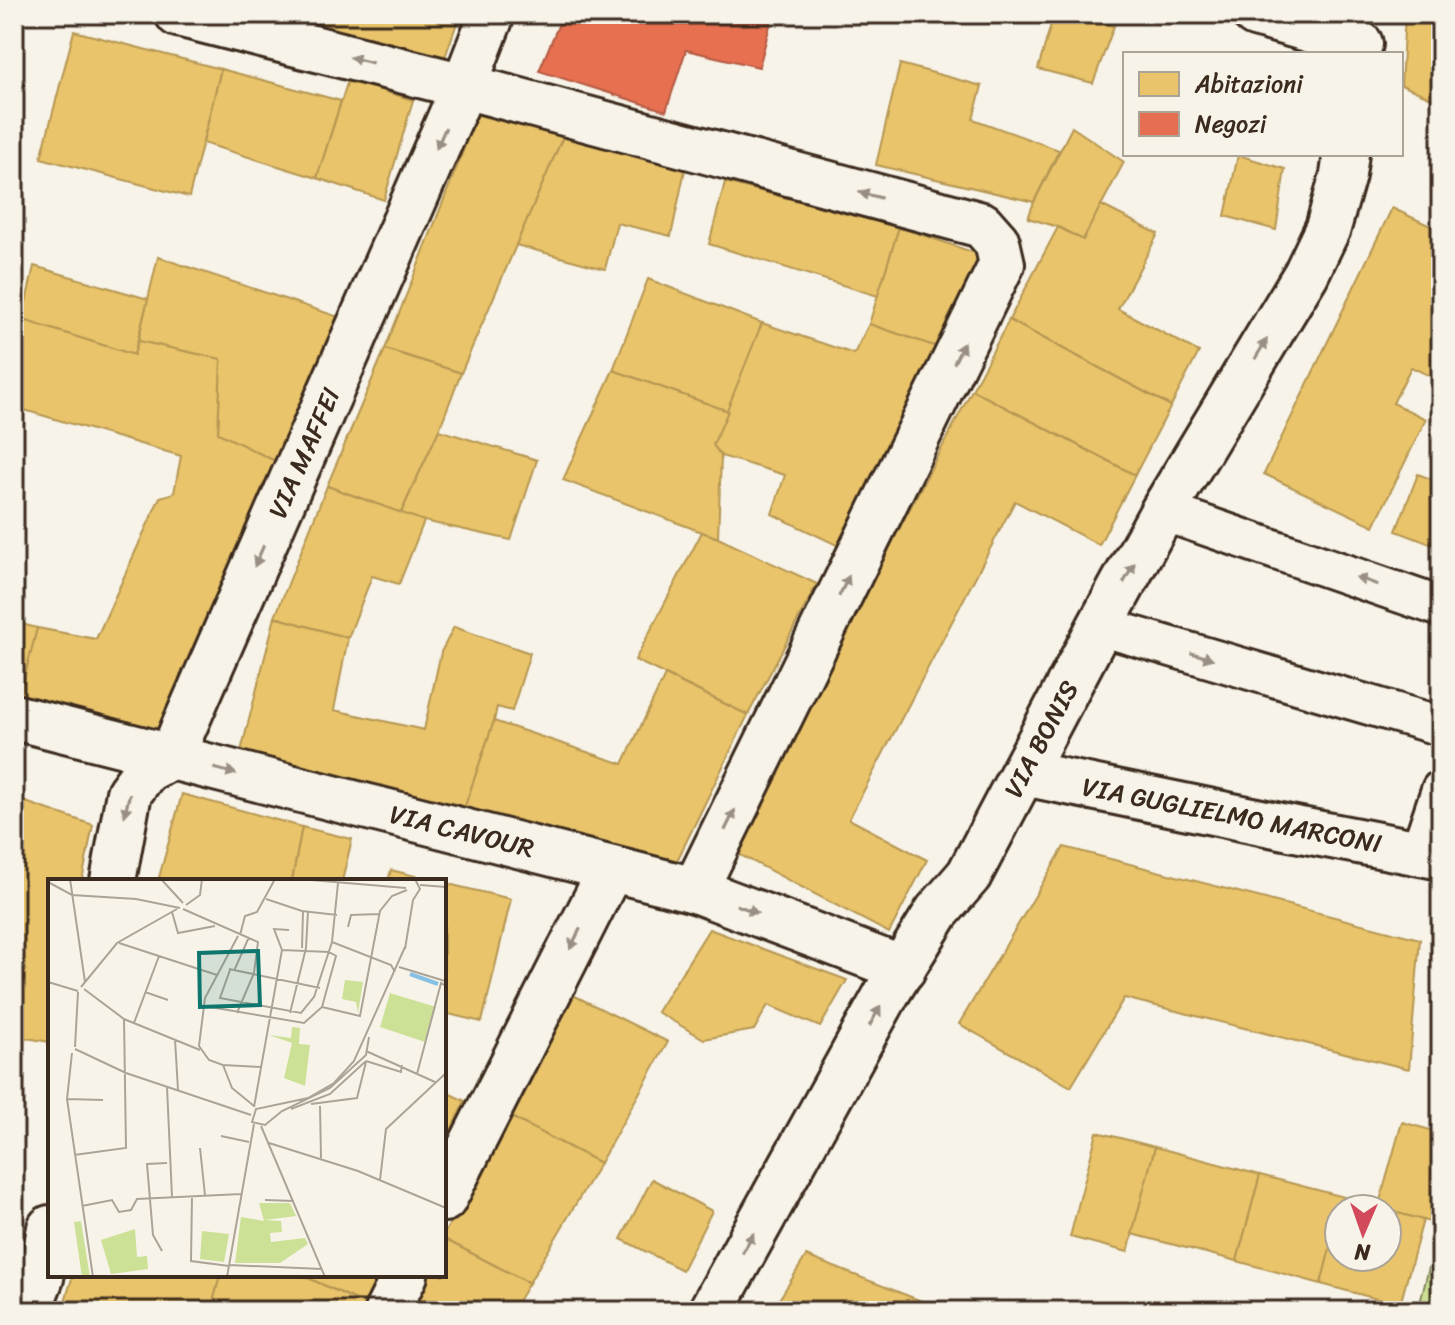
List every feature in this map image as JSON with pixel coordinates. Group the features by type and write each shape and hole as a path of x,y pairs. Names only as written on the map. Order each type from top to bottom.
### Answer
{"street":[{"path":"178,14 464,86 982,225 997,242 1002,264 695,890"},
{"name":"VIA MAFFEI","path":"171,757 464,86 492,14"},
{"path":"1255,14 1361,37"},
{"name":"VIA BONIS","path":"711,1311 879,1007 937,912 969,875 1163,511 1306,274 1328,228 1346,156"},
{"name":"VIA CAVOUR","path":"14,717 695,890 903,969"},
{"path":"113,879 129,793 146,770 171,757"},
{"name":"VIA GUGLIELMO MARCONI","path":"1024,773 1431,855"},
{"path":"446,1195 611,869"},
{"path":"28,1311 41,1278 48,1239"},
{"path":"387,1311 404,1277"}],"lane":[{"path":"1163,511 1441,607"},
{"path":"1100,626 1441,726"},
{"path":"1431,855 1441,790"}],"green space":[{"path":"1435,1244 1441,1246 1441,1311 1418,1311"}],"building: Abitazioni":[{"path":"288,14 460,14 443,63 286,22"},
{"path":"1054,14 1114,26 1093,83 1038,69"},
{"path":"1405,14 1441,14 1441,102 1403,86"},
{"path":"74,31 221,69 189,197 41,158"},
{"path":"900,64 982,86 973,119 1059,150 1034,202 876,165"},
{"path":"221,69 341,101 317,178 203,143"},
{"path":"348,80 413,100 384,200 317,178"},
{"path":"480,108 565,132 461,373 385,349"},
{"path":"1072,127 1124,162 1083,240 1058,227 1028,218"},
{"path":"565,132 686,165 671,236 617,223 605,269 516,245"},
{"path":"1238,156 1285,169 1276,230 1225,216"},
{"path":"725,182 899,227 878,296 709,244"},
{"path":"1101,205 1158,234 1118,309 1199,352 1171,406 1009,320 1058,227 1083,240"},
{"path":"1392,208 1441,231 1441,381 1411,367 1393,403 1426,419 1374,526 1264,474"},
{"path":"899,227 996,260 943,349 869,324"},
{"path":"158,257 339,317 275,461 218,433 221,359 138,341"},
{"path":"34,266 148,299 134,355 22,320"},
{"path":"648,279 762,323 728,411 613,370"},
{"path":"14,317 134,355 138,341 221,359 218,433 275,461 152,747 16,710 37,628 96,639 160,497 174,493 181,456 14,407"},
{"path":"1009,320 1171,406 1135,475 972,390"},
{"path":"762,323 854,354 869,324 943,349 843,548 772,514 785,475 721,456 713,445"},
{"path":"385,349 461,373 401,513 327,486"},
{"path":"613,370 728,411 713,445 721,456 718,538 563,480"},
{"path":"972,390 1135,475 1099,545 1015,501 849,819 927,860 889,933 731,850"},
{"path":"439,430 537,460 511,540 401,513"},
{"path":"1441,469 1441,548 1396,531 1418,474 1436,481"},
{"path":"327,486 424,521 399,584 372,576 348,638 275,617"},
{"path":"702,532 817,584 748,715 635,660"},
{"path":"275,617 348,638 334,710 424,730 441,652 454,627 530,653 512,711 497,707 461,818 238,763"},
{"path":"14,622 37,628 16,710 14,709"},
{"path":"665,675 748,715 671,873 461,818 494,721 623,764"},
{"path":"182,794 302,827 292,879 159,879"},
{"path":"14,798 93,825 82,879 48,879 48,1042 14,1036"},
{"path":"302,827 352,839 342,879 292,879"},
{"path":"1064,847 1420,939 1409,1069 1124,998 1071,1087 959,1024"},
{"path":"391,870 427,879 389,879"},
{"path":"446,883 511,899 482,1022 446,1013"},
{"path":"709,929 847,980 820,1027 768,1005 754,1030 704,1039 657,1012"},
{"path":"573,995 668,1042 600,1163 509,1116"},
{"path":"446,1092 465,1101 446,1141"},
{"path":"509,1116 600,1163 529,1283 446,1240 446,1230"},
{"path":"1402,1122 1441,1133 1441,1225 1403,1215 1403,1193 1382,1193"},
{"path":"1097,1132 1155,1147 1128,1252 1070,1237"},
{"path":"1155,1147 1260,1175 1237,1261 1132,1234"},
{"path":"1260,1175 1329,1193 1323,1193 1324,1273 1321,1284 1237,1261"},
{"path":"652,1179 712,1211 682,1270 621,1239"},
{"path":"1403,1214 1423,1220 1400,1305 1321,1284 1324,1273 1403,1273"},
{"path":"446,1240 529,1283 512,1311 415,1311 406,1307 422,1277 446,1277"},
{"path":"806,1256 947,1311 772,1311"},
{"path":"72,1277 220,1277 211,1311 62,1311"},
{"path":"220,1277 306,1277 367,1305 363,1311 211,1311"},
{"path":"306,1277 380,1277 367,1305"}],"building: Negozi":[{"path":"563,14 773,14 759,67 686,50 666,111 539,71"}]}
